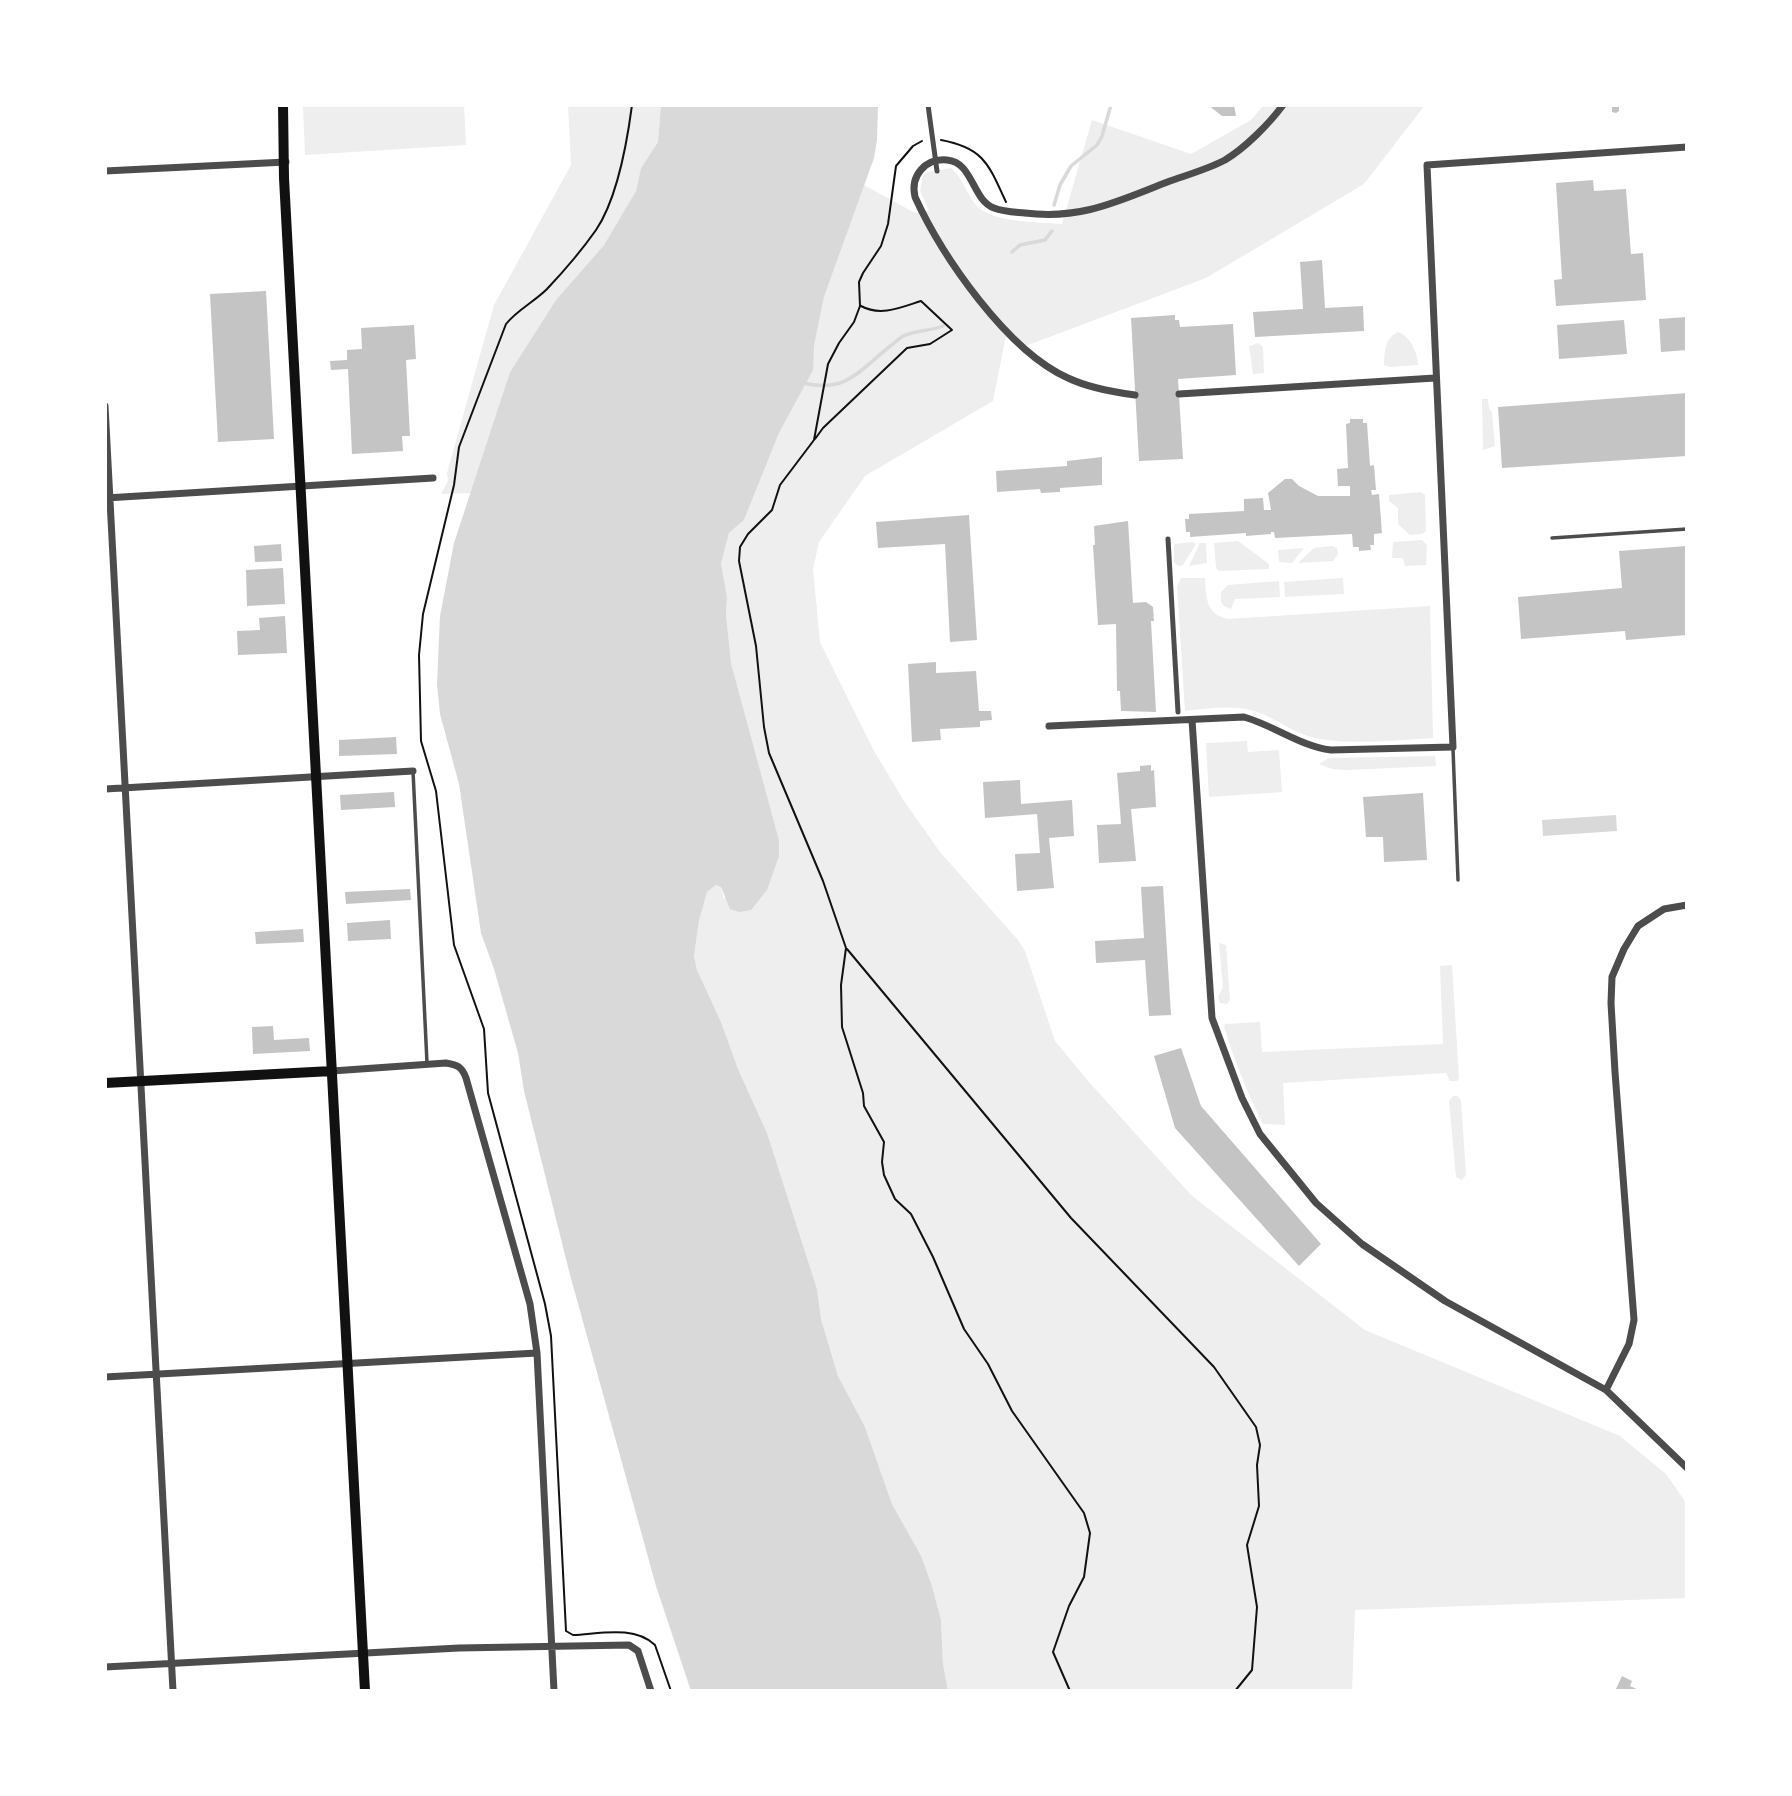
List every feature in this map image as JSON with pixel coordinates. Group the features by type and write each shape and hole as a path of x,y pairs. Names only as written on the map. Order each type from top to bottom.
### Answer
{"main road":[{"path":"283,105 286,162 284,178 365,1691"},
{"path":"105,1083 332,1071"}],"street":[{"path":"928,105 937,172"},
{"path":"1135,395 1098,389 1068,379 1035,358 999,322 957,273 935,238 915,197 914,181 919,170 936,162 956,162 991,207 1043,215 1079,214 1225,160 1271,121 1283,105"},
{"path":"1049,726 1244,718 1262,722 1316,748 1350,752 1452,747 1427,165 1687,147"},
{"path":"105,172 286,162"},
{"path":"1179,394 1435,378"},
{"path":"105,406 107,498 173,1691"},
{"path":"107,498 433,478"},
{"path":"1168,539 1178,712"},
{"path":"1192,720 1212,1018 1242,1098 1260,1134 1316,1203 1362,1244 1445,1301 1606,1390 1687,1468"},
{"path":"105,789 413,771"},
{"path":"1606,1390 1629,1344 1634,1320 1615,1072 1612,977 1623,949 1638,926 1664,909 1687,905"},
{"path":"332,1071 457,1065 466,1078 530,1304 537,1353 554,1691"},
{"path":"105,1377 537,1353"},
{"path":"105,1667 363,1653 629,1645 638,1651 651,1691"}],"lane":[{"path":"1552,538 1687,528"},
{"path":"1452,747 1458,880"},
{"path":"413,771 427,1065"}],"path":[{"path":"632,105 623,155 608,206 596,229 545,290 506,324 459,447 454,485 423,614 419,655 421,741 436,791 454,945 484,1029 488,1093 551,1336 566,1631 573,1635 623,1632 642,1637 655,1645 671,1691"},
{"path":"814,440 828,364 854,322 860,306 859,282 881,246 888,225 896,166"},
{"path":"860,306 869,311 882,312 921,301 952,330 930,344 907,348 822,428 780,485 772,510 748,534 740,547 739,561 757,646 769,753 823,881 846,948 1071,1218 1214,1367 1256,1427 1260,1445 1257,1465 1259,1506 1247,1545 1257,1607 1252,1670 1235,1691"},
{"path":"846,948 841,985 842,1027 863,1093 864,1106 884,1142 884,1175 895,1199 911,1214 964,1329 988,1364 1012,1411 1084,1513 1090,1533 1084,1577 1069,1606 1052,1652 1070,1691"}],"shaded area":[{"path":"303,105 464,105 466,145 305,155"},
{"path":"568,105 661,105 658,142 641,168 636,191 604,245 556,300 510,372 472,493 441,494 448,481 447,473 494,305 571,165"},
{"path":"661,105 878,105 874,158 824,297 814,346 813,370 779,433 744,520 729,533 721,564 727,597 731,663 779,840 779,856 767,890 751,910 739,912 730,909 721,887 716,885 707,892 694,956 697,970 767,1133 817,1289 821,1319 838,1376 865,1427 892,1504 921,1556 932,1586 941,1620 943,1664 948,1691 691,1691 656,1586 569,1271 524,1091 518,1053 481,933 459,784 440,714 437,684 440,616 454,543 510,372 556,300 604,245 636,191 641,168 658,142"},
{"path":"1264,105 1425,105 1364,184 1206,278 1023,347 1007,331 993,401 865,476 819,542 813,569 820,642 873,749 904,801 940,852 1025,951 1055,1041 1191,1195 1365,1330 1620,1436 1666,1474 1687,1504 1687,1598 1355,1610 1352,1691 948,1691 943,1664 941,1620 932,1586 920,1556 892,1504 865,1427 838,1376 821,1319 817,1289 767,1133 697,970 694,956 707,892 716,885 721,887 724,899 779,840 731,663 727,597 721,565 729,533 744,520 779,433 812,370 824,297 864,185 915,213 929,210 920,191 923,175 951,168 983,211 1016,220 1062,224 1092,120 1191,154 1251,120"},
{"path":"1398,332 1413,346 1418,365 1384,365 1388,342"},
{"path":"1258,343 1263,347 1264,373 1253,374 1249,346"},
{"path":"1482,399 1488,399 1492,412 1495,446 1483,450"},
{"path":"1421,492 1425,495 1426,531 1410,535 1398,524 1398,508 1389,501 1389,495"},
{"path":"1422,540 1427,545 1426,565 1405,566 1403,558 1392,558 1393,542"},
{"path":"1238,541 1269,564 1269,569 1219,571 1216,568 1214,543"},
{"path":"1200,543 1206,543 1207,563 1189,566"},
{"path":"1174,544 1196,544 1183,565 1178,566 1174,562"},
{"path":"1304,548 1292,563 1279,562 1278,550"},
{"path":"1314,548 1337,548 1338,554 1333,561 1298,563"},
{"path":"1181,578 1205,578 1211,609 1215,614 1228,619 1430,606 1433,738 1376,742 1334,741 1302,734 1250,710 1226,708 1185,711 1177,586"},
{"path":"1343,578 1344,594 1285,597 1284,582"},
{"path":"1279,581 1280,597 1235,599 1231,609 1221,602 1221,592 1228,585"},
{"path":"1247,741 1248,752 1279,750 1282,792 1209,797 1206,743"},
{"path":"1435,756 1436,766 1347,770 1332,769 1319,764 1329,758"},
{"path":"1616,815 1617,831 1543,836 1542,820"},
{"path":"1219,943 1226,945 1230,1000 1227,1004 1220,1003 1218,997 1223,987"},
{"path":"1452,965 1459,1078 1457,1081 1450,1081 1446,1073 1283,1083 1285,1125 1263,1124 1237,1064 1225,1024 1260,1022 1262,1052 1443,1044 1440,966"},
{"path":"1453,1096 1461,1100 1466,1175 1462,1180 1456,1177 1449,1101"}],"building":[{"path":"1208,105 1234,105 1236,116 1222,116"},
{"path":"1612,105 1619,105 1619,111 1612,112"},
{"path":"1593,180 1594,191 1626,189 1631,254 1643,253 1646,300 1556,306 1554,280 1562,279 1556,183"},
{"path":"1322,260 1325,308 1363,306 1364,331 1255,337 1253,312 1303,309 1300,262"},
{"path":"266,291 274,439 218,442 210,294"},
{"path":"1175,315 1180,327 1233,324 1236,375 1178,379 1183,459 1139,461 1131,318"},
{"path":"1687,317 1687,350 1661,352 1659,319"},
{"path":"1624,320 1627,354 1559,359 1557,325"},
{"path":"414,325 416,359 406,360 410,436 402,436 403,451 352,454 348,369 331,370 330,361 347,360 347,350 362,349 361,328"},
{"path":"1687,393 1687,456 1502,468 1498,407"},
{"path":"1350,419 1363,419 1363,423 1367,423 1370,466 1374,465 1376,490 1371,490 1372,495 1379,494 1382,533 1374,534 1371,550 1359,551 1359,547 1353,547 1352,534 1275,538 1274,532 1271,532 1246,536 1246,533 1190,537 1190,532 1186,532 1185,519 1189,519 1189,514 1244,511 1244,499 1263,498 1264,510 1271,510 1268,493 1285,479 1292,479 1318,496 1350,496 1350,486 1338,486 1337,469 1348,468 1346,424 1350,423"},
{"path":"1102,457 1102,485 1060,488 1060,492 1041,493 1040,489 997,492 996,471 1067,466 1067,461"},
{"path":"969,515 977,640 950,642 945,544 878,548 876,522"},
{"path":"1128,521 1133,603 1146,602 1153,607 1154,621 1151,621 1156,712 1121,711 1120,691 1117,691 1116,624 1098,625 1094,526"},
{"path":"281,544 282,561 255,562 254,546"},
{"path":"1687,546 1687,635 1626,640 1625,631 1521,639 1518,597 1622,588 1619,551"},
{"path":"283,568 285,604 247,606 246,570"},
{"path":"285,616 287,653 238,655 237,631 260,630 259,618"},
{"path":"936,662 936,673 976,671 979,711 991,711 992,720 980,721 980,727 940,729 941,740 912,742 908,664"},
{"path":"396,737 397,754 339,756 339,740"},
{"path":"1151,765 1151,771 1154,770 1156,807 1131,809 1136,861 1099,863 1097,825 1121,824 1117,773 1140,771 1140,766"},
{"path":"1020,780 1021,804 1072,800 1074,836 1049,838 1054,888 1017,891 1015,854 1040,853 1037,814 985,818 983,782"},
{"path":"394,792 395,807 341,810 340,795"},
{"path":"1423,793 1427,860 1384,862 1383,837 1366,837 1363,797"},
{"path":"1163,886 1171,1015 1149,1016 1145,960 1096,963 1095,941 1144,938 1141,887"},
{"path":"410,889 411,900 346,904 345,892"},
{"path":"390,920 391,939 348,941 347,923"},
{"path":"303,929 304,942 256,944 255,932"},
{"path":"273,1026 274,1040 309,1038 310,1051 253,1054 252,1027"},
{"path":"1181,1048 1201,1106 1321,1244 1299,1266 1175,1128 1154,1056"},
{"path":"1622,1676 1632,1681 1630,1686 1641,1691 1615,1691"}],"waterway":[{"path":"1054,205 1060,185 1071,166 1097,145 1111,105"},
{"path":"1012,252 1020,245 1045,240 1052,231"},
{"path":"803,383 832,385 843,382 862,370 902,336 943,326"}]}
